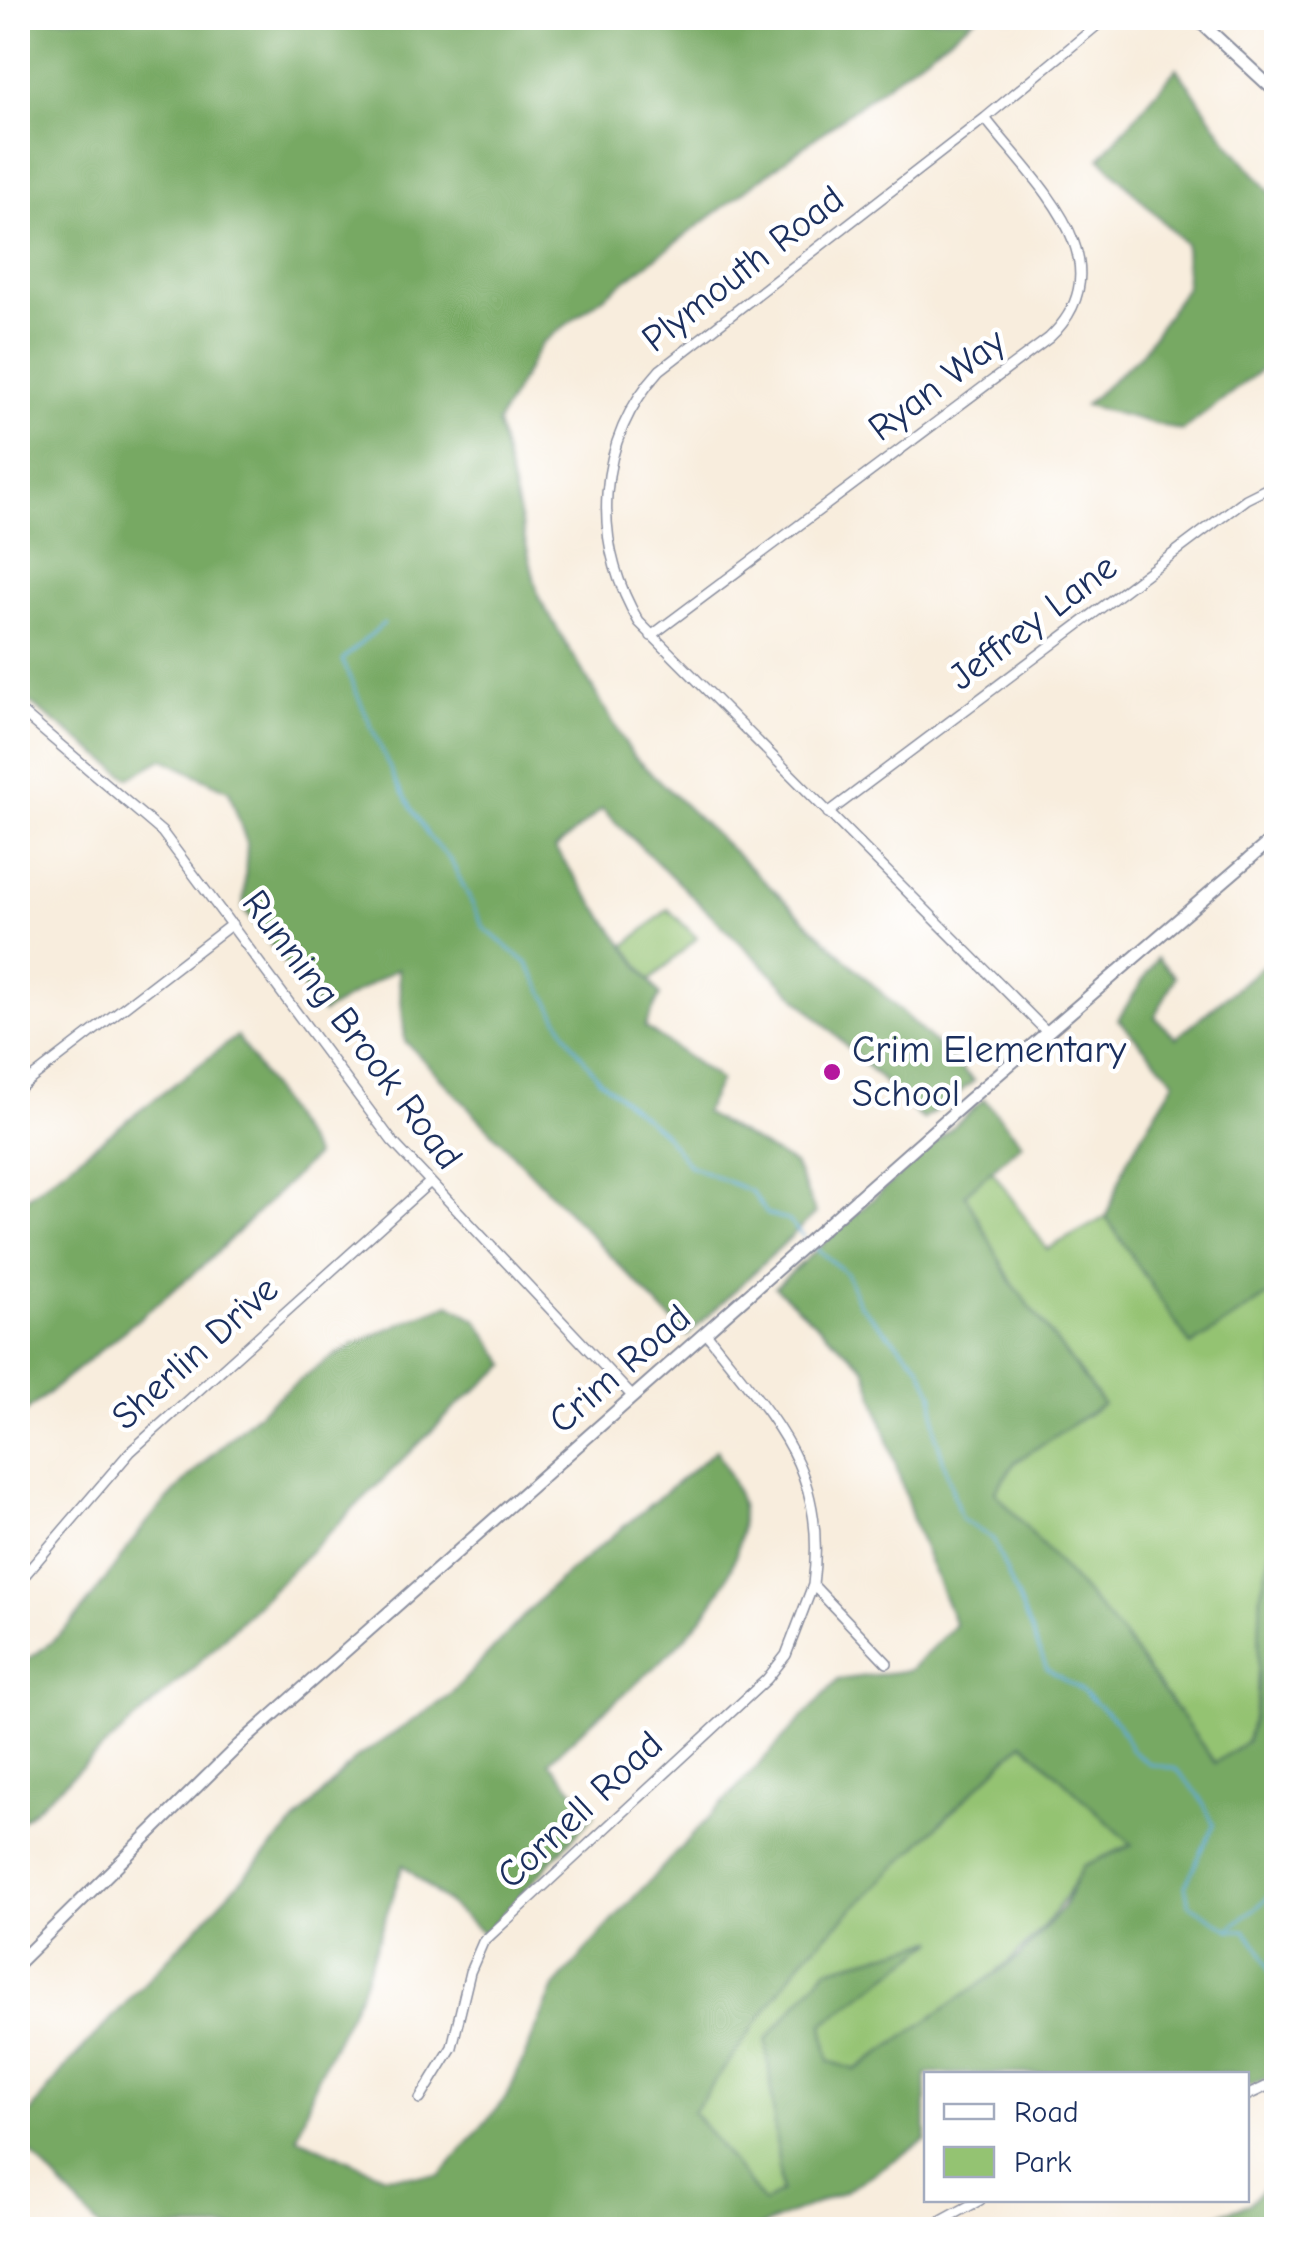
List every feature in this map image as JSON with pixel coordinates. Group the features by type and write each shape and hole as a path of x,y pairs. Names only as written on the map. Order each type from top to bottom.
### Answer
{"street":[{"name":"Plymouth Road","path":"1048,1033 650,636 626,600 608,540 610,461 640,395 693,341 985,118 1106,18"},
{"path":"1196,18 1276,92"},
{"name":"Ryan Way","path":"650,636 1049,338 1070,316 1080,290 1080,249 985,118"},
{"name":"Jeffrey Lane","path":"828,813 1246,498 1276,484"},
{"name":"Running Brook Road","path":"18,708 162,832 392,1141 633,1396"},
{"name":"Crim Road","path":"18,1964 238,1745 1276,836"},
{"path":"18,1089 232,924"},
{"name":"Sherlin Drive","path":"18,1583 130,1452 429,1182"},
{"name":"Cornell Road","path":"420,2099 452,2047 470,1972 482,1942 767,1679 786,1655 813,1585 818,1532 812,1493 800,1462 706,1333"},
{"path":"813,1585 887,1663"},
{"path":"1249,2095 1276,2082"},
{"path":"925,2230 976,2202"}],"green space":[{"path":"18,18 975,18 542,343 497,423 539,598 633,756 974,1081 923,1120 602,809 555,849 660,995 645,1027 720,1080 704,1113 794,1164 816,1213 687,1336 405,1041 398,968 322,1013 243,908 247,844 229,791 163,759 129,778 18,694"},
{"path":"1177,68 1228,142 1276,199 1276,371 1266,366 1182,431 1085,405 1141,354 1186,287 1185,244 1100,158"},
{"path":"668,909 697,938 650,981 625,946"},
{"path":"1276,955 1276,1290 1191,1346 1106,1217 1127,1160 1175,1081 1118,1019 1157,958 1175,977 1155,1017 1176,1038"},
{"path":"237,1036 315,1156 205,1264 18,1418 18,1204"},
{"path":"984,1099 1022,1143 965,1194 1012,1283 1103,1404 1015,1462 995,1492 1123,1636 1215,1763 1247,1741 1257,1702 1261,1593 1276,1531 1276,2075 1249,2085 1249,2072 924,2072 924,2141 846,2191 756,2229 101,2229 18,2139 18,2128 64,2069 355,1759 447,1698 550,1588 717,1449 736,1489 742,1513 736,1553 721,1589 670,1652 549,1762 595,1814 484,1934 403,1865 360,1993 317,2078 297,2137 382,2175 440,2176 508,2095 554,1987 625,1907 838,1680 910,1670 955,1625 915,1526 865,1368 775,1287","holes":["1023,1742 1132,1845 1083,1866 1063,1907 1020,1956 856,2070 829,2061 823,2024 936,1940 827,1969 766,2040 781,2191 764,2203 693,2112 804,1957"]},
{"path":"992,1170 1047,1249 1106,1217 1191,1346 1276,1290 1276,1531 1261,1593 1257,1702 1247,1741 1215,1763 1123,1636 995,1492 1015,1462 1103,1404 1012,1283 965,1194"},
{"path":"450,1304 477,1320 507,1365 460,1403 188,1673 18,1824 18,1664 59,1635 155,1513 254,1416 334,1356"},
{"path":"1023,1742 1133,1844 1083,1866 1063,1901 1013,1958 953,2005 855,2070 829,2061 823,2024 933,1941 827,1969 767,2040 781,2191 764,2204 693,2112 804,1957"},
{"path":"1276,2174 1276,2229 1177,2229 1249,2204"}],"waterway":[{"path":"384,623 342,660 395,780 428,836 451,861 484,928 528,964 570,1040 599,1079 663,1133 689,1165 752,1192 767,1214 787,1220 804,1237"},
{"path":"813,1246 846,1273 859,1304 920,1366 933,1393 936,1436 961,1519 993,1539 1047,1669 1081,1690 1118,1723 1131,1750 1150,1764 1176,1769 1199,1795 1214,1825 1185,1886 1189,1904 1230,1930 1245,1930 1260,1949 1276,1985"},
{"path":"1231,1927 1276,1892"}],"place":[{"name":"Crim Elementary School","path":"832,1072"}]}
